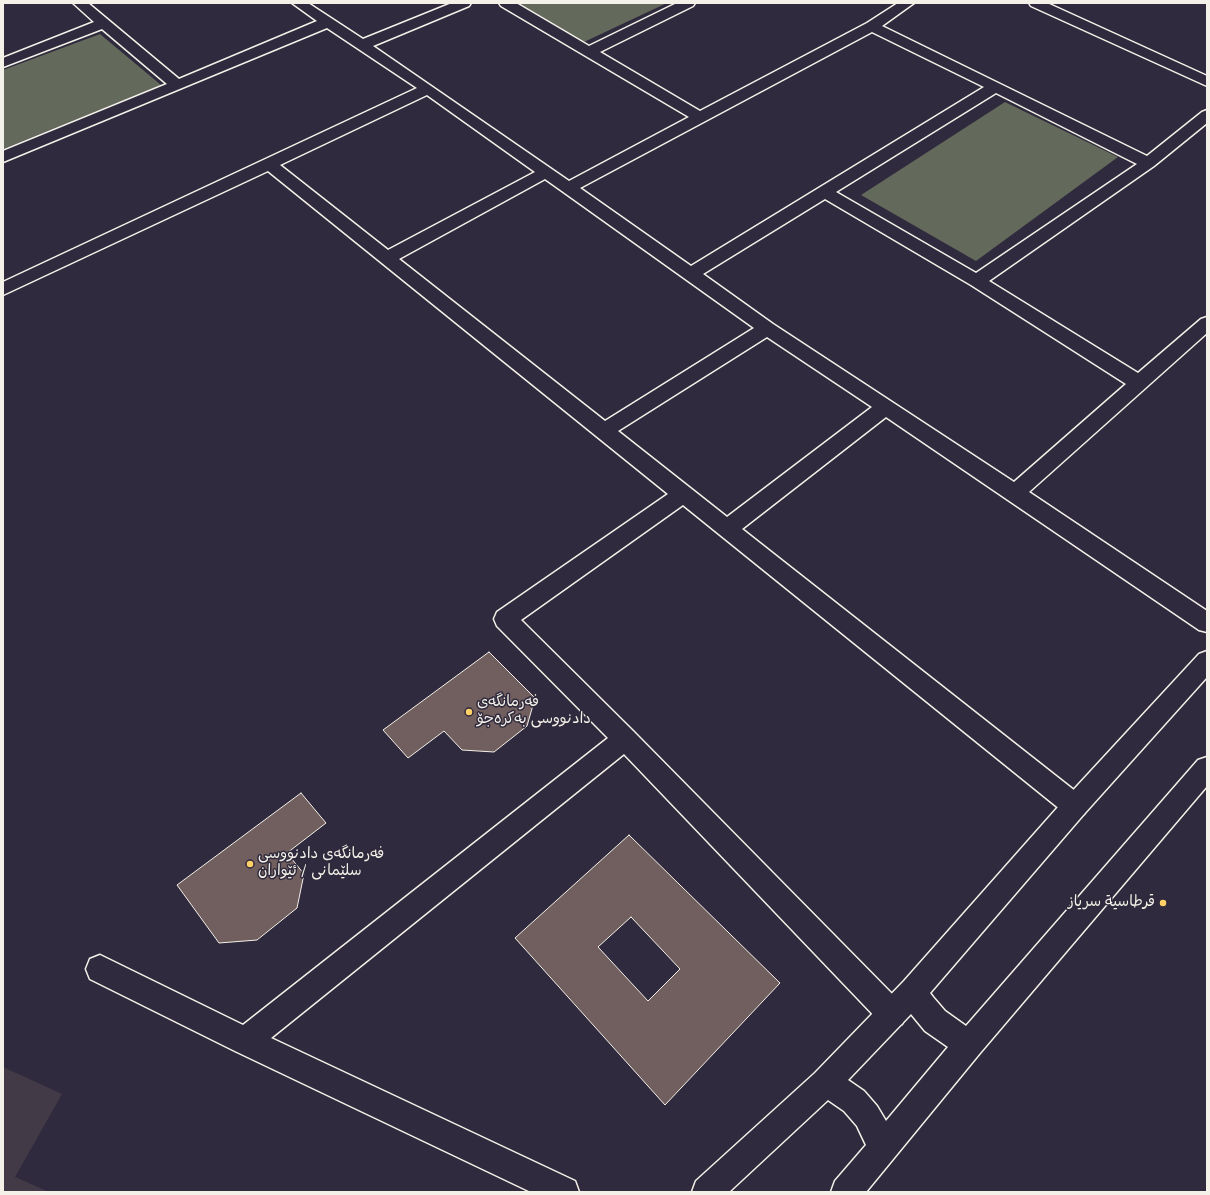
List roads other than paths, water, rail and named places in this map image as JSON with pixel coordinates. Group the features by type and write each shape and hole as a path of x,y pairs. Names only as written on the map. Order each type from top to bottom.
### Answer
{"street":[{"path":"80,3 177,85"},
{"path":"299,3 428,89 767,328 1207,623"},
{"path":"362,45 464,3"},
{"path":"506,3 699,118"},
{"path":"589,52 688,3"},
{"path":"568,188 872,26 907,3"},
{"path":"1036,3 1207,82"},
{"path":"1057,13 1073,3"},
{"path":"424,7 436,14"},
{"path":"3,158 328,22"},
{"path":"3,63 105,23"},
{"path":"872,26 1148,163"},
{"path":"1192,75 1207,65"},
{"path":"690,274 994,87"},
{"path":"3,268 10,286 428,89"},
{"path":"977,281 1148,163 1207,115"},
{"path":"269,164 1075,806"},
{"path":"386,258 546,172"},
{"path":"825,192 977,281 1139,383"},
{"path":"1015,493 1207,323"},
{"path":"604,431 767,328"},
{"path":"728,529 886,407"},
{"path":"683,494 505,619 625,739 892,1014"},
{"path":"708,1192 825,1084 914,991 1075,806 1207,661"},
{"path":"245,1041 625,739"},
{"path":"846,1192 970,1043 1207,768"},
{"path":"100,969 245,1041 564,1192"},
{"path":"914,991 923,1007 935,1021 951,1034 970,1043"},
{"path":"825,1084 840,1091 854,1101 867,1116 876,1132 882,1150"}],"place":[{"name":"فەرمانگەی دادنووسی بەکرەجۆ","path":"469,712"},
{"name":"فەرمانگەی دادنووسی سلێمانی / ئێواران","path":"250,864"},
{"name":"قرطاسية سرياز","path":"1163,903"}]}
